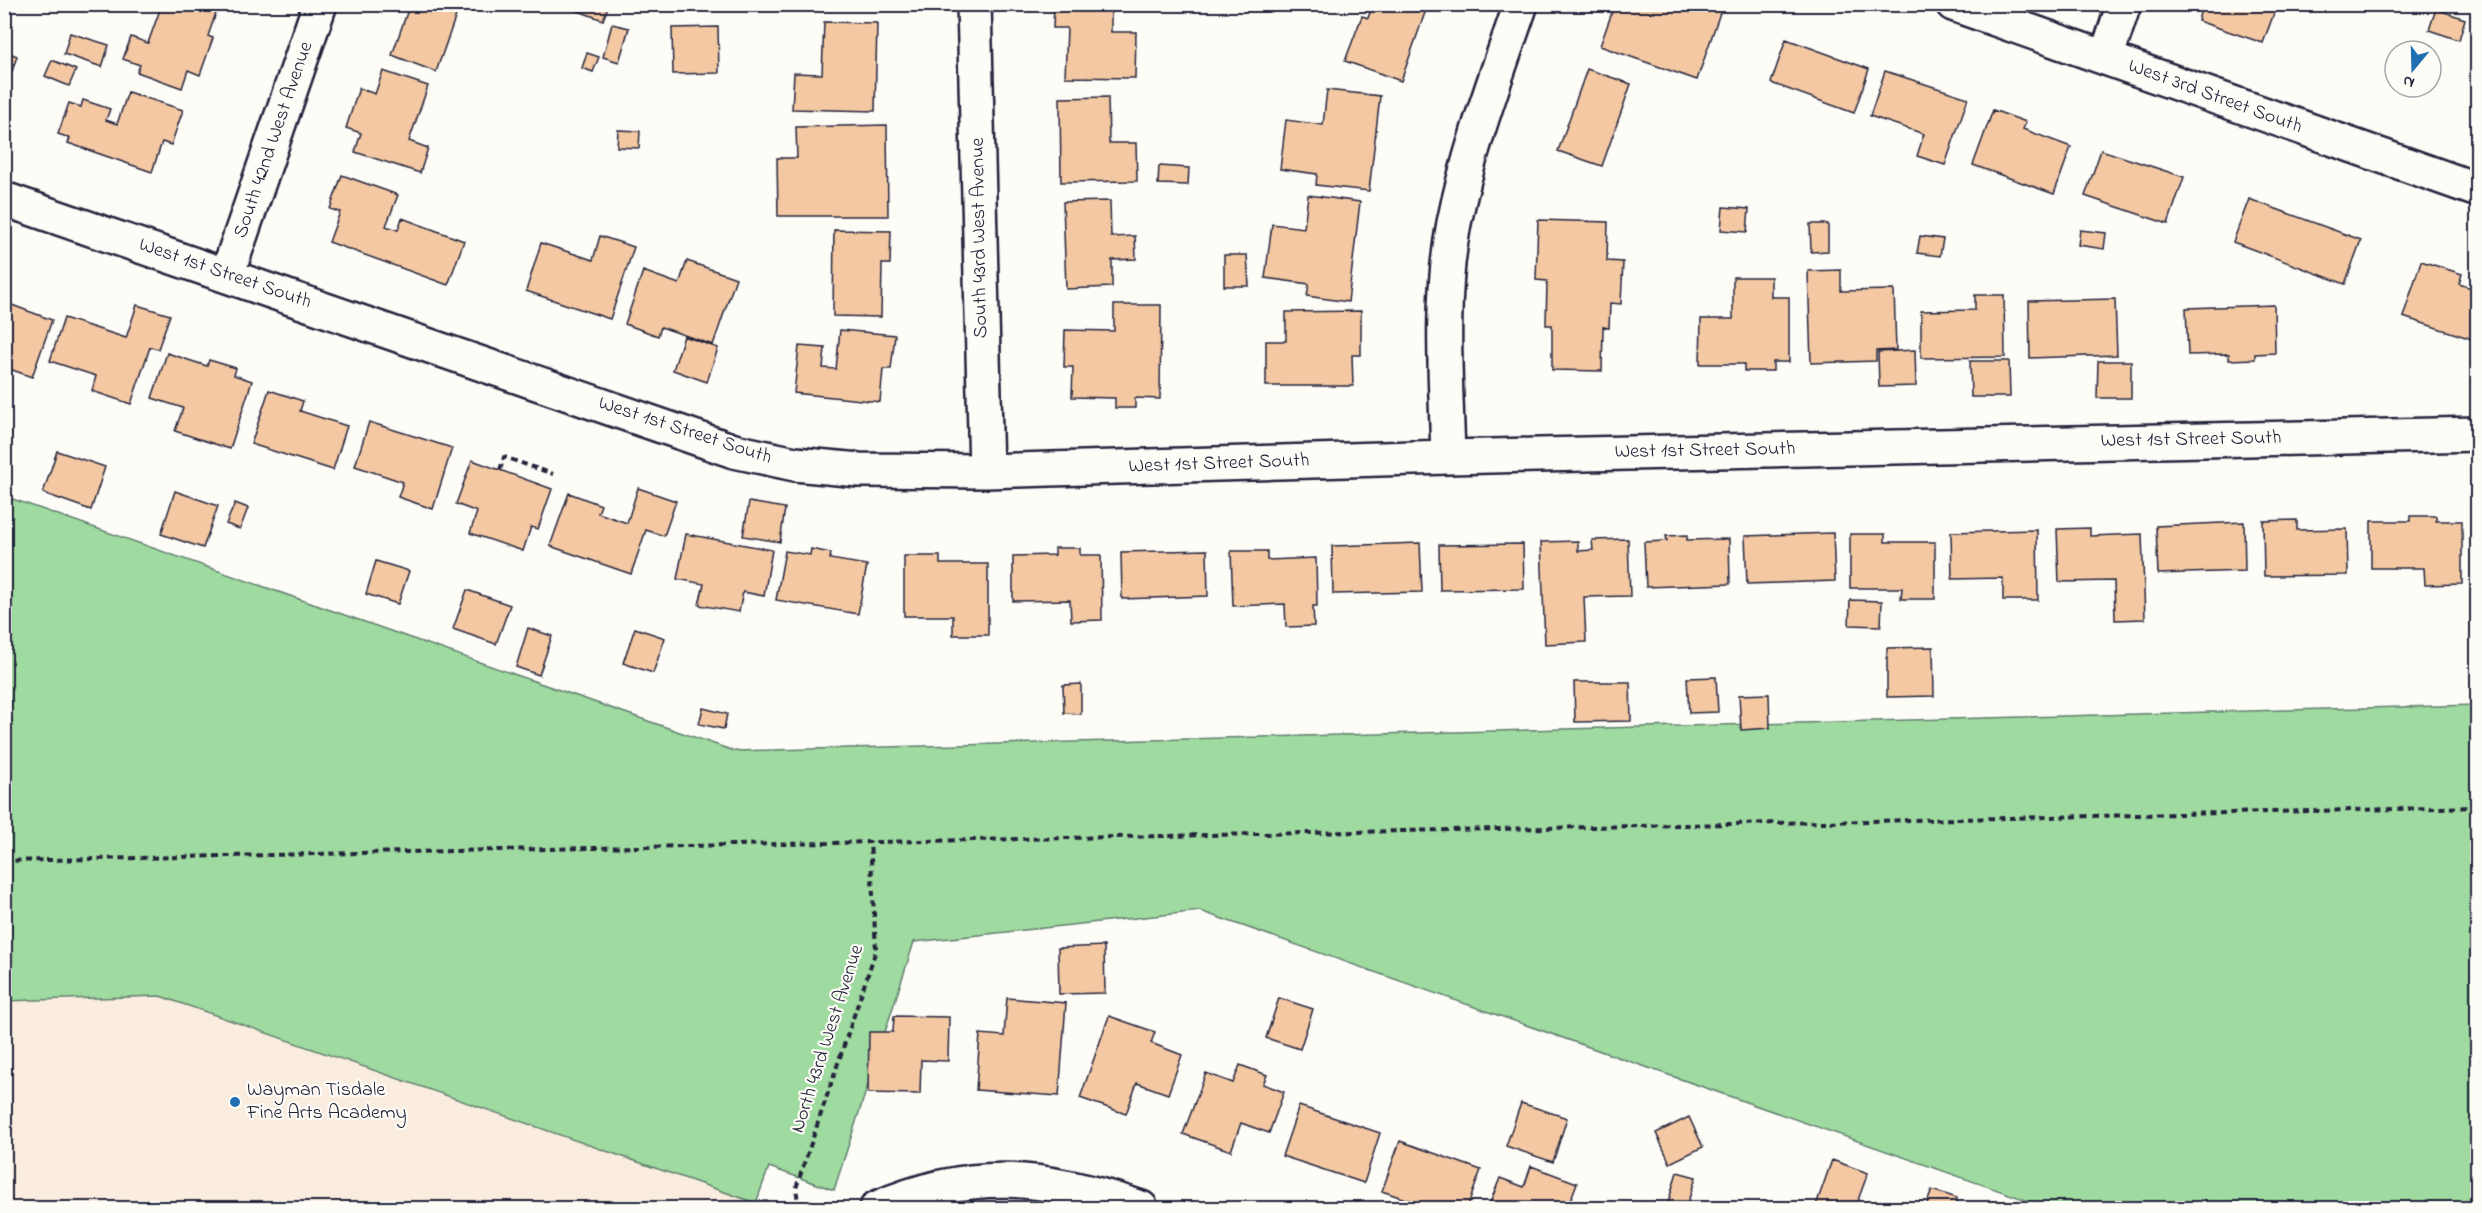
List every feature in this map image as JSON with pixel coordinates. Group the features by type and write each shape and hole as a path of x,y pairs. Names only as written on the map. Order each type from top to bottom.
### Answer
{"street":[{"name":"South 42nd West Avenue","path":"227,275 320,4"},
{"name":"South 43rd West Avenue","path":"974,4 986,471"},
{"path":"1448,457 1445,300 1453,225 1473,143 1521,4"},
{"name":"West 3rd Street South","path":"1953,4 2478,190"},
{"path":"2106,58 2124,4"},
{"name":"West 1st Street South","path":"4,199 734,451 795,464 859,470 986,471 1448,457 2478,434"},
{"path":"877,1209 902,1197 951,1184 1016,1179 1079,1189 1141,1209"}],"path":[{"path":"500,470 504,457 553,474"},
{"path":"4,861 870,841 1617,828 2478,807"},
{"name":"North 43rd West Avenue","path":"799,1209 796,1188 876,950 870,841"}],"shaded area":[{"name":"Wayman Tisdale Fine Arts Academy","path":"159,996 756,1203 754,1208 5,1208 4,1001"}],"green space":[{"path":"4,496 734,751 2477,705 2477,1208 2049,1208 1200,911 914,942 834,1190 769,1167 756,1203 160,996 5,1001"}],"building":[{"path":"162,4 193,4 216,13 208,36 213,38 200,75 188,70 182,88 137,72 140,65 123,59 131,37 148,43"},
{"path":"410,4 460,4 436,72 392,55"},
{"path":"559,4 609,4 603,20"},
{"path":"1054,4 1111,4 1111,32 1136,32 1135,78 1065,77 1067,28 1053,28"},
{"path":"1373,4 1428,4 1401,81 1345,61 1362,16 1368,18"},
{"path":"1615,4 1723,4 1697,80 1600,46"},
{"path":"2202,4 2277,5 2263,43 2198,21"},
{"path":"2436,9 2465,19 2459,40 2429,30"},
{"path":"824,22 877,23 875,111 792,109 794,73 822,74"},
{"path":"612,24 629,28 619,62 603,57"},
{"path":"718,27 719,73 673,74 672,28"},
{"path":"70,33 109,45 102,67 64,54"},
{"path":"1786,39 1869,69 1854,113 1771,83"},
{"path":"4,51 17,56 6,90 4,89"},
{"path":"587,53 599,57 593,72 582,68"},
{"path":"52,60 76,70 69,86 45,76"},
{"path":"1587,69 1631,84 1602,166 1558,151"},
{"path":"383,71 428,86 409,141 428,148 420,173 355,152 361,133 346,128 359,88 375,94"},
{"path":"1885,71 1968,98 1945,165 1917,156 1924,134 1870,116"},
{"path":"1327,90 1380,96 1369,191 1316,185 1317,174 1280,169 1286,120 1323,125"},
{"path":"128,92 183,110 171,145 162,142 152,172 68,143 70,138 58,134 69,103 81,107 83,100 110,109 106,120 117,124"},
{"path":"1108,97 1109,143 1136,143 1137,181 1061,182 1060,98"},
{"path":"1993,110 2026,122 2023,129 2071,147 2054,194 1973,165"},
{"path":"887,125 888,216 778,216 777,158 797,158 796,127"},
{"path":"618,130 640,131 639,148 617,147"},
{"path":"2101,150 2184,177 2168,224 2085,196"},
{"path":"1159,166 1189,168 1188,185 1158,184"},
{"path":"342,175 398,195 386,226 398,230 402,218 464,241 448,285 329,242 340,212 330,209"},
{"path":"1308,195 1360,202 1348,302 1307,296 1309,284 1265,278 1272,224 1304,228"},
{"path":"2249,199 2361,240 2345,284 2233,242"},
{"path":"1110,201 1111,237 1135,236 1136,259 1112,260 1112,287 1066,289 1063,202"},
{"path":"1723,207 1749,209 1747,232 1721,230"},
{"path":"1538,220 1608,222 1607,261 1623,262 1621,304 1610,303 1609,328 1603,327 1602,371 1552,370 1552,325 1546,325 1547,281 1536,280"},
{"path":"1810,224 1828,224 1828,251 1811,252"},
{"path":"834,230 891,231 890,264 882,264 881,317 833,316"},
{"path":"2080,230 2106,233 2104,249 2078,245"},
{"path":"600,236 634,247 610,319 526,291 541,243 593,260"},
{"path":"1920,236 1943,239 1940,256 1917,253"},
{"path":"1224,255 1247,255 1249,286 1224,286"},
{"path":"687,261 736,278 713,345 661,327 658,336 625,324 643,271 679,284"},
{"path":"2421,261 2462,274 2459,284 2478,290 2478,341 2403,317"},
{"path":"1841,270 1841,291 1894,290 1896,350 1876,351 1876,361 1811,363 1808,271"},
{"path":"1733,277 1771,277 1771,297 1789,297 1789,362 1773,362 1773,371 1744,371 1744,364 1700,364 1701,319 1733,319"},
{"path":"1975,295 2004,295 2005,357 1921,358 1921,311 1975,310"},
{"path":"2115,299 2117,355 2030,358 2029,301"},
{"path":"4,302 52,320 32,377 4,367"},
{"path":"137,305 170,315 158,349 150,347 131,404 92,391 96,376 50,361 64,318 126,338"},
{"path":"1114,305 1161,305 1160,399 1135,398 1135,408 1115,408 1115,398 1072,397 1073,367 1064,367 1065,330 1114,331"},
{"path":"2274,305 2275,353 2255,354 2255,359 2229,360 2229,354 2188,355 2186,308"},
{"path":"1361,311 1361,355 1352,355 1353,386 1266,386 1266,341 1286,341 1286,312"},
{"path":"840,330 895,335 891,369 883,369 880,402 794,393 799,346 825,348 823,368 836,369"},
{"path":"684,336 718,348 707,382 673,370"},
{"path":"1915,350 1916,386 1879,387 1878,352"},
{"path":"167,353 207,366 209,360 236,368 234,375 252,381 230,449 175,431 183,408 152,398"},
{"path":"1970,361 2009,361 2010,397 1971,397"},
{"path":"2098,361 2131,361 2131,398 2097,398"},
{"path":"269,390 303,401 300,411 347,426 333,470 251,444"},
{"path":"369,422 452,448 433,509 398,497 403,482 355,466"},
{"path":"4,431 11,433 4,455"},
{"path":"57,451 105,467 91,510 43,493"},
{"path":"472,460 552,489 538,529 531,527 523,551 470,533 477,512 456,504"},
{"path":"638,488 676,501 664,536 646,530 631,574 550,546 569,493 601,505 598,513 627,523"},
{"path":"175,491 218,506 203,548 161,534"},
{"path":"749,502 785,508 780,542 743,536"},
{"path":"235,503 248,508 240,529 226,524"},
{"path":"2410,516 2436,516 2436,521 2462,521 2462,584 2425,585 2424,568 2371,568 2371,521 2410,521"},
{"path":"2297,520 2297,530 2347,529 2348,575 2264,576 2263,521"},
{"path":"2244,522 2245,571 2158,574 2156,526"},
{"path":"2090,528 2090,536 2142,534 2145,619 2115,620 2114,581 2059,582 2057,529"},
{"path":"2037,530 2038,600 2003,600 2003,578 1952,579 1951,532"},
{"path":"1833,533 1835,581 1747,584 1745,536"},
{"path":"686,534 772,550 764,596 743,592 739,612 699,605 704,584 677,579"},
{"path":"1850,534 1885,534 1885,542 1935,542 1935,599 1901,599 1902,588 1850,588"},
{"path":"1687,535 1687,540 1729,539 1730,584 1646,587 1644,542 1667,541 1666,536"},
{"path":"1628,539 1630,596 1584,597 1586,642 1545,644 1541,542 1578,541 1578,551 1593,550 1592,540"},
{"path":"1420,543 1422,592 1333,594 1332,546"},
{"path":"1523,544 1524,589 1440,590 1439,545"},
{"path":"1055,548 1080,548 1080,555 1101,555 1102,620 1071,621 1070,600 1013,601 1013,556 1055,555"},
{"path":"811,549 831,553 830,559 867,565 858,614 776,600 785,551 810,555"},
{"path":"1207,550 1208,596 1122,599 1121,552"},
{"path":"1231,551 1267,551 1267,560 1316,558 1317,606 1313,606 1314,626 1286,627 1285,604 1233,606"},
{"path":"904,556 940,556 940,564 988,564 988,635 953,635 953,616 904,616"},
{"path":"376,561 409,571 398,604 366,594"},
{"path":"467,590 510,605 496,644 453,629"},
{"path":"1850,600 1882,601 1881,626 1849,625"},
{"path":"528,628 552,636 539,675 516,667"},
{"path":"635,628 665,638 653,673 623,663"},
{"path":"1933,647 1934,696 1887,697 1887,648"},
{"path":"1716,677 1718,712 1689,713 1687,678"},
{"path":"1574,682 1630,682 1631,721 1575,722"},
{"path":"1081,684 1081,714 1064,713 1063,685"},
{"path":"1769,694 1770,728 1741,730 1739,695"},
{"path":"703,708 727,714 724,729 699,724"},
{"path":"1104,946 1105,993 1059,994 1058,948"},
{"path":"1007,998 1066,1003 1059,1096 976,1090 980,1034 1004,1036"},
{"path":"1279,998 1313,1009 1300,1049 1266,1038"},
{"path":"894,1016 949,1017 948,1061 921,1060 920,1094 868,1093 869,1032 893,1032"},
{"path":"1109,1016 1155,1032 1151,1043 1182,1055 1168,1094 1137,1083 1126,1114 1080,1098"},
{"path":"1240,1065 1267,1075 1263,1084 1284,1092 1269,1133 1241,1123 1231,1151 1183,1134 1206,1073 1233,1083"},
{"path":"1521,1103 1567,1118 1553,1162 1506,1146"},
{"path":"1299,1106 1380,1133 1364,1183 1282,1156"},
{"path":"1689,1117 1703,1147 1670,1163 1656,1133"},
{"path":"1400,1141 1481,1170 1467,1208 1431,1208 1382,1191"},
{"path":"1832,1160 1868,1173 1855,1208 1815,1208"},
{"path":"1531,1166 1577,1183 1569,1204 1576,1207 1488,1208 1500,1178 1524,1187"},
{"path":"1677,1172 1696,1177 1686,1208 1668,1203"},
{"path":"1932,1190 1957,1198 1954,1208 1925,1208"}],"place":[{"name":"Wayman Tisdale Fine Arts Academy","path":"235,1102"}]}
